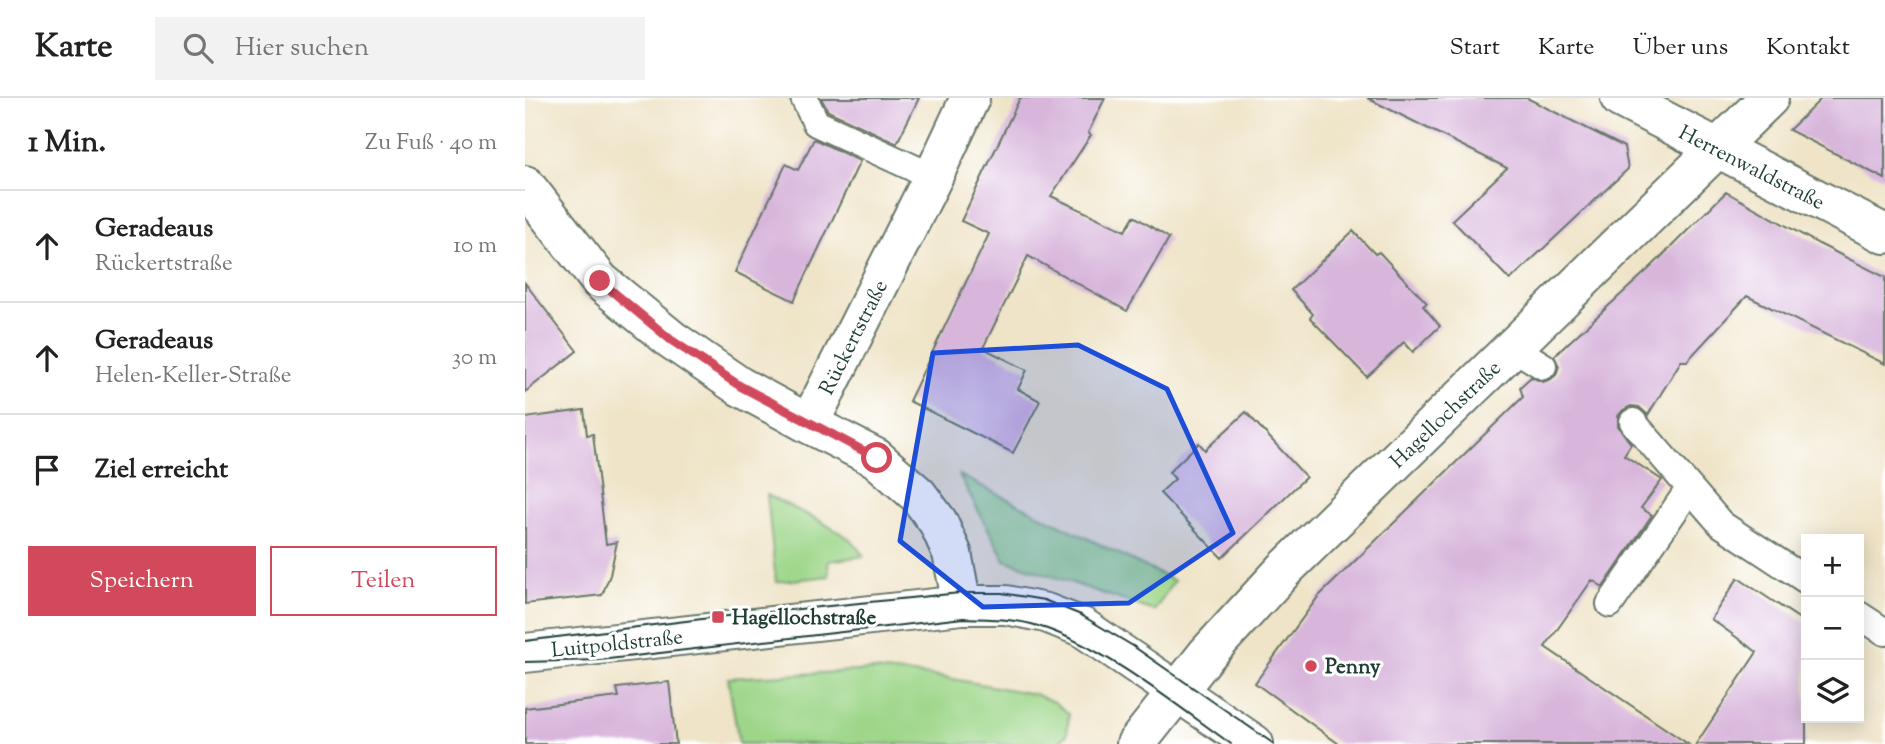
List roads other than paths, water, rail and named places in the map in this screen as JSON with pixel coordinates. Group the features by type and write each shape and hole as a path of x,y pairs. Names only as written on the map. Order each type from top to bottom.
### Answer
{"street":[{"name":"Rückertstraße","path":"809,424 933,177 969,98"},
{"name":"Herrenwaldstraße","path":"1620,98 1885,234"},
{"name":"Hagellochstraße","path":"1136,744 1207,654 1285,569 1529,357 1716,149 1769,98"},
{"path":"525,185 600,281 671,340 740,386 877,458 918,495 938,522 952,553 962,606"},
{"name":"Luitpoldstraße","path":"525,653 962,606 1006,606 1046,613 1082,628 1254,744"}],"lane":[{"path":"804,98 816,123 933,177"},
{"path":"1633,422 1721,524 1801,577"},
{"path":"1610,604 1690,488"},
{"path":"1864,618 1885,632"}],"tram line":[{"path":"525,641 718,617 960,593 1002,593 1044,600 1081,615 1133,646 1274,744"},
{"path":"525,662 600,660 963,618 1010,620 1029,623 1062,635 1113,661 1231,744"}],"place":[{"name":"Hagellochstraße","path":"718,617"},
{"name":"Penny","path":"1311,666"}]}
